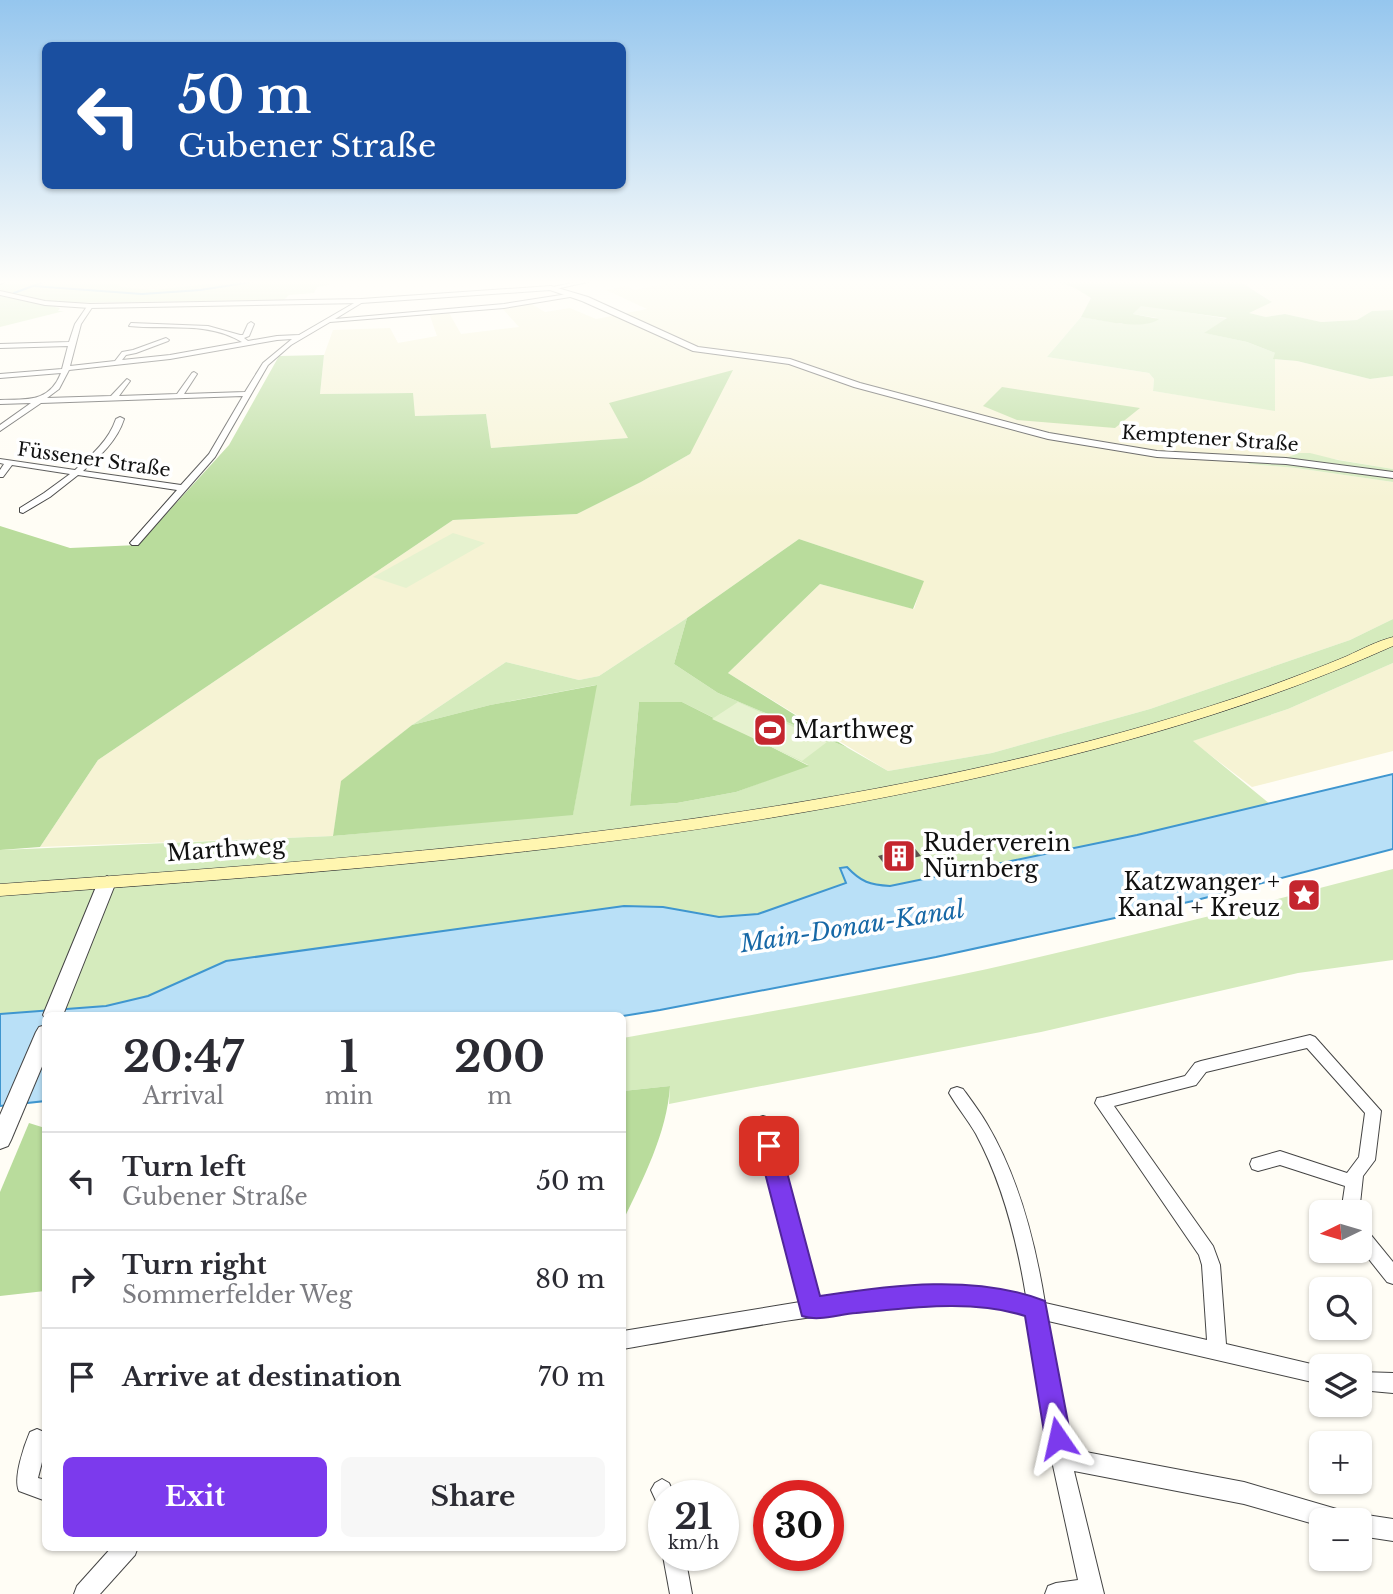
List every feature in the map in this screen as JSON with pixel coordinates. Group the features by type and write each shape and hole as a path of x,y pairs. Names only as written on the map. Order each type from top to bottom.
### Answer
{"main road":[{"name":"Marthweg","path":"0,890 528,848 724,822 863,798 981,774 1155,728 1288,684 1393,641"}],"street":[{"path":"0,429 57,388 70,355"},
{"path":"116,364 122,355"},
{"path":"0,376 116,364 162,355"},
{"path":"135,542 212,454 265,364 276,355"},
{"name":"Kemptener Straße","path":"742,355 790,362 857,385 1048,436 1166,455 1294,462 1393,475"},
{"path":"179,396 194,374"},
{"path":"113,399 127,381"},
{"path":"0,402 248,394"},
{"path":"23,510 35,505 78,472 114,434 120,426 120,419"},
{"path":"0,475 5,461"},
{"name":"Füssener Straße","path":"5,461 184,488"},
{"path":"54,1012 107,882"},
{"path":"0,1140 42,1041"},
{"path":"1217,1351 1211,1265 1207,1252 1103,1103 1190,1081 1201,1067 1310,1041 1373,1111 1367,1160 1355,1173 1351,1200"},
{"path":"957,1093 978,1119 1013,1202 1025,1246 1062,1458 1092,1592 1056,1594"},
{"path":"763,1123 811,1308"},
{"path":"1258,1164 1280,1158 1353,1182"},
{"path":"1372,1250 1393,1276"},
{"path":"626,1339 854,1302 948,1296 1008,1299 1309,1373"},
{"path":"1372,1381 1393,1382"},
{"path":"37,1439 26,1484 42,1490"},
{"path":"1062,1458 1244,1493 1309,1512"},
{"path":"1372,1527 1393,1530"},
{"path":"85,1594 123,1551"},
{"path":"677,1571 681,1594"}],"shaded area":[{"path":"324,355 1048,355 1047,357 1149,373 1154,379 1153,391 1275,410 1273,359 1297,361 1370,379 1393,376 1393,469 1298,453 1288,457 1263,456 1249,464 1393,482 1393,619 1350,640 1150,709 992,753 888,771 728,673 820,584 914,609 923,581 799,539 599,676 579,680 506,662 412,725 342,781 333,836 40,847 98,760 453,520 577,514 690,454 610,404 629,438 491,448 486,414 414,416 412,393 320,394"},
{"path":"1393,663 1393,751 1252,787 1192,741 1288,709"}],"green space":[{"path":"324,355 320,394 413,393 415,416 486,414 491,448 628,438 609,403 733,370 690,454 577,514 453,520 98,760 40,847 0,850 0,526 70,548 138,545 229,445 279,356"},
{"path":"1274,355 1393,355 1393,376 1370,379 1297,361 1273,359"},
{"path":"1275,355 1275,411 1153,391 1154,379 1149,373 1047,357"},
{"path":"1002,387 1140,408 1115,428 1017,420 983,406"},
{"path":"1298,453 1393,469 1393,482 1249,464 1243,455 1288,457"},
{"path":"453,533 485,543 406,588 373,577"},
{"path":"799,539 924,581 913,609 820,584 728,673 848,748 718,693 674,664 687,618"},
{"path":"687,618 674,664 718,693 848,748 888,771 992,753 1150,709 1350,640 1393,619 1393,663 1288,709 1193,741 1270,804 1137,835 890,886 866,882 847,867 841,868 846,883 758,914 720,917 663,907 624,906 226,961 148,996 106,1006 0,1014 0,850 333,836 573,814 596,685 490,705 412,725 506,662 579,680 599,676","holes":["639,702 682,702 808,765 736,792 677,803 630,806"]},
{"path":"597,685 573,815 333,836 341,781 412,725 490,705"},
{"path":"639,702 682,702 809,766 736,792 677,803 630,806"},
{"name":"Marthweg","path":"738,702 827,742 802,761 712,719"},
{"path":"1393,869 1393,960 1298,973 1041,1032 669,1104 670,1086 626,1091 626,1037 969,973"},
{"path":"670,1086 659,1138 626,1215 626,1091"},
{"path":"29,1123 42,1127 42,1291 0,1296 0,1192"}],"water":[{"name":"Main-Donau-Kanal","path":"1393,774 1393,849 1193,901 936,957 660,1010 626,1016 626,1012 42,1012 42,1101 0,1106 0,1014 106,1006 148,996 226,961 624,906 663,907 719,917 758,914 846,883 840,868 847,867 866,882 890,886 1137,835"}],"building":[{"name":"Ruderverein Nürnberg","path":"913,846 921,856 885,865 878,856"}],"place":[{"name":"Marthweg","path":"770,730"},
{"name":"Ruderverein Nürnberg","path":"899,856"},
{"name":"Katzwanger + Kanal + Kreuz","path":"1304,895"}],"route":[{"path":"769,1146 811,1308 854,1302 948,1296 1008,1299 1036,1308 1058,1438"}]}
